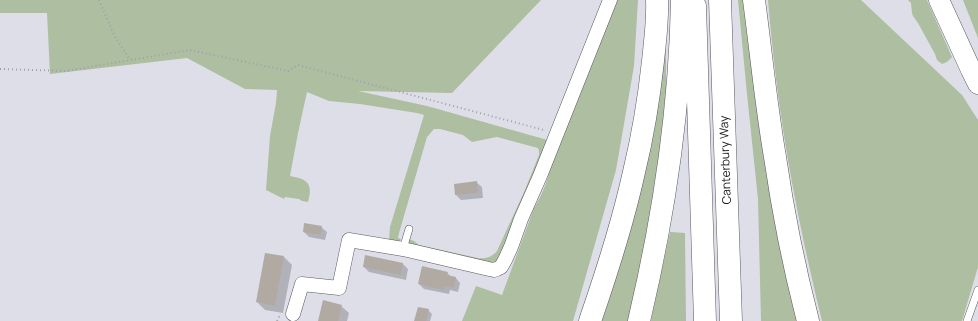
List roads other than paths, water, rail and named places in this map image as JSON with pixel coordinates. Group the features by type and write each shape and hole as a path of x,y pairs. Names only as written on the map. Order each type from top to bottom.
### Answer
{"highway":[{"path":"590,321 627,202 641,142 651,74 657,0"},
{"path":"639,321 664,197 678,81 682,0"},
{"path":"695,0 705,321"},
{"name":"Canterbury Way","path":"720,0 731,321"},
{"path":"754,0 763,78 775,159 795,266 808,321"},
{"path":"757,0 758,28"}],"main road":[{"path":"939,0 978,84"}],"street":[{"path":"293,314 302,284 339,288 349,240 403,249 489,269 496,270 501,267 510,250 521,219 610,0"}],"lane":[{"path":"403,249 409,229"},
{"path":"967,321 978,290"}]}
